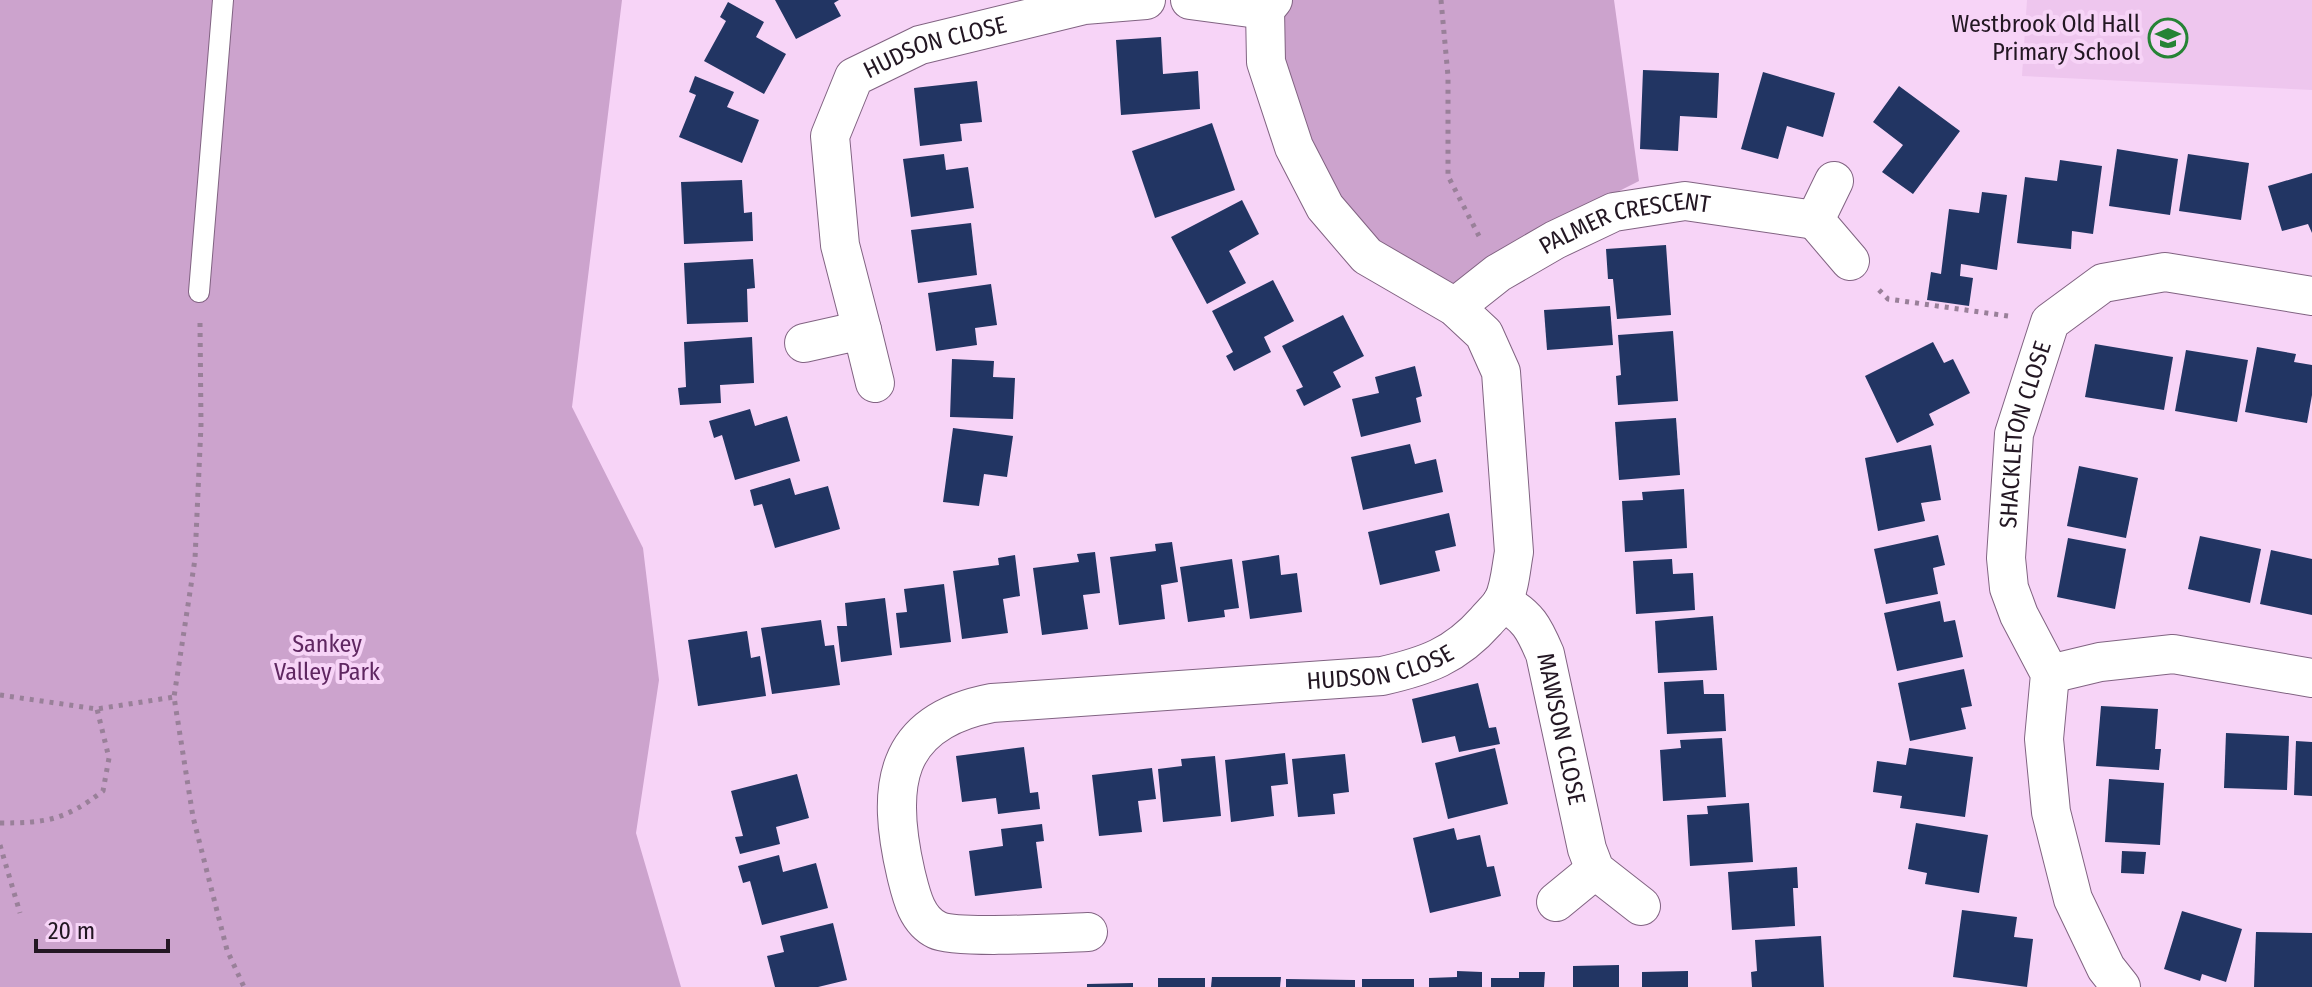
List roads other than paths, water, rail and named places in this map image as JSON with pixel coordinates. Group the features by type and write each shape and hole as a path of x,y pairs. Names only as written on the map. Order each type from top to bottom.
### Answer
{"street":[{"name":"HUDSON CLOSE","path":"875,383 840,245 830,136 854,77 920,45 1084,3 1146,0"},
{"name":"HUDSON CLOSE","path":"1088,932 964,934 939,932 924,921 912,897 895,813 898,778 907,755 922,736 956,712 992,703 1382,676 1417,668 1451,653 1475,633 1502,602 1510,580 1514,552 1501,372 1484,334 1455,307 1367,256 1325,207 1294,147 1266,62 1269,5 1190,0"},
{"path":"1834,181 1815,220 1850,261"},
{"name":"PALMER CRESCENT","path":"1455,307 1498,273 1555,240 1614,212 1685,201 1815,220"},
{"name":"SHACKLETON CLOSE","path":"2050,674 2019,615 2009,588 2006,558 2014,434 2050,322 2103,283 2165,272 2312,296"},
{"path":"804,343 862,330"},
{"name":"MAWSON CLOSE","path":"1502,602 1521,612 1535,631 1545,654 1587,849 1595,870"},
{"path":"2121,987 2106,968 2073,899 2051,812 2044,739 2050,674 2100,662 2173,654 2312,678"},
{"path":"1556,902 1595,870 1641,906"}],"lane":[{"path":"199,292 223,0"}],"place":[{"name":"Westbrook Old Hall Primary School","path":"2168,38"}],"park label":[{"name":"Sankey Valley Park","path":"327,658"}]}
